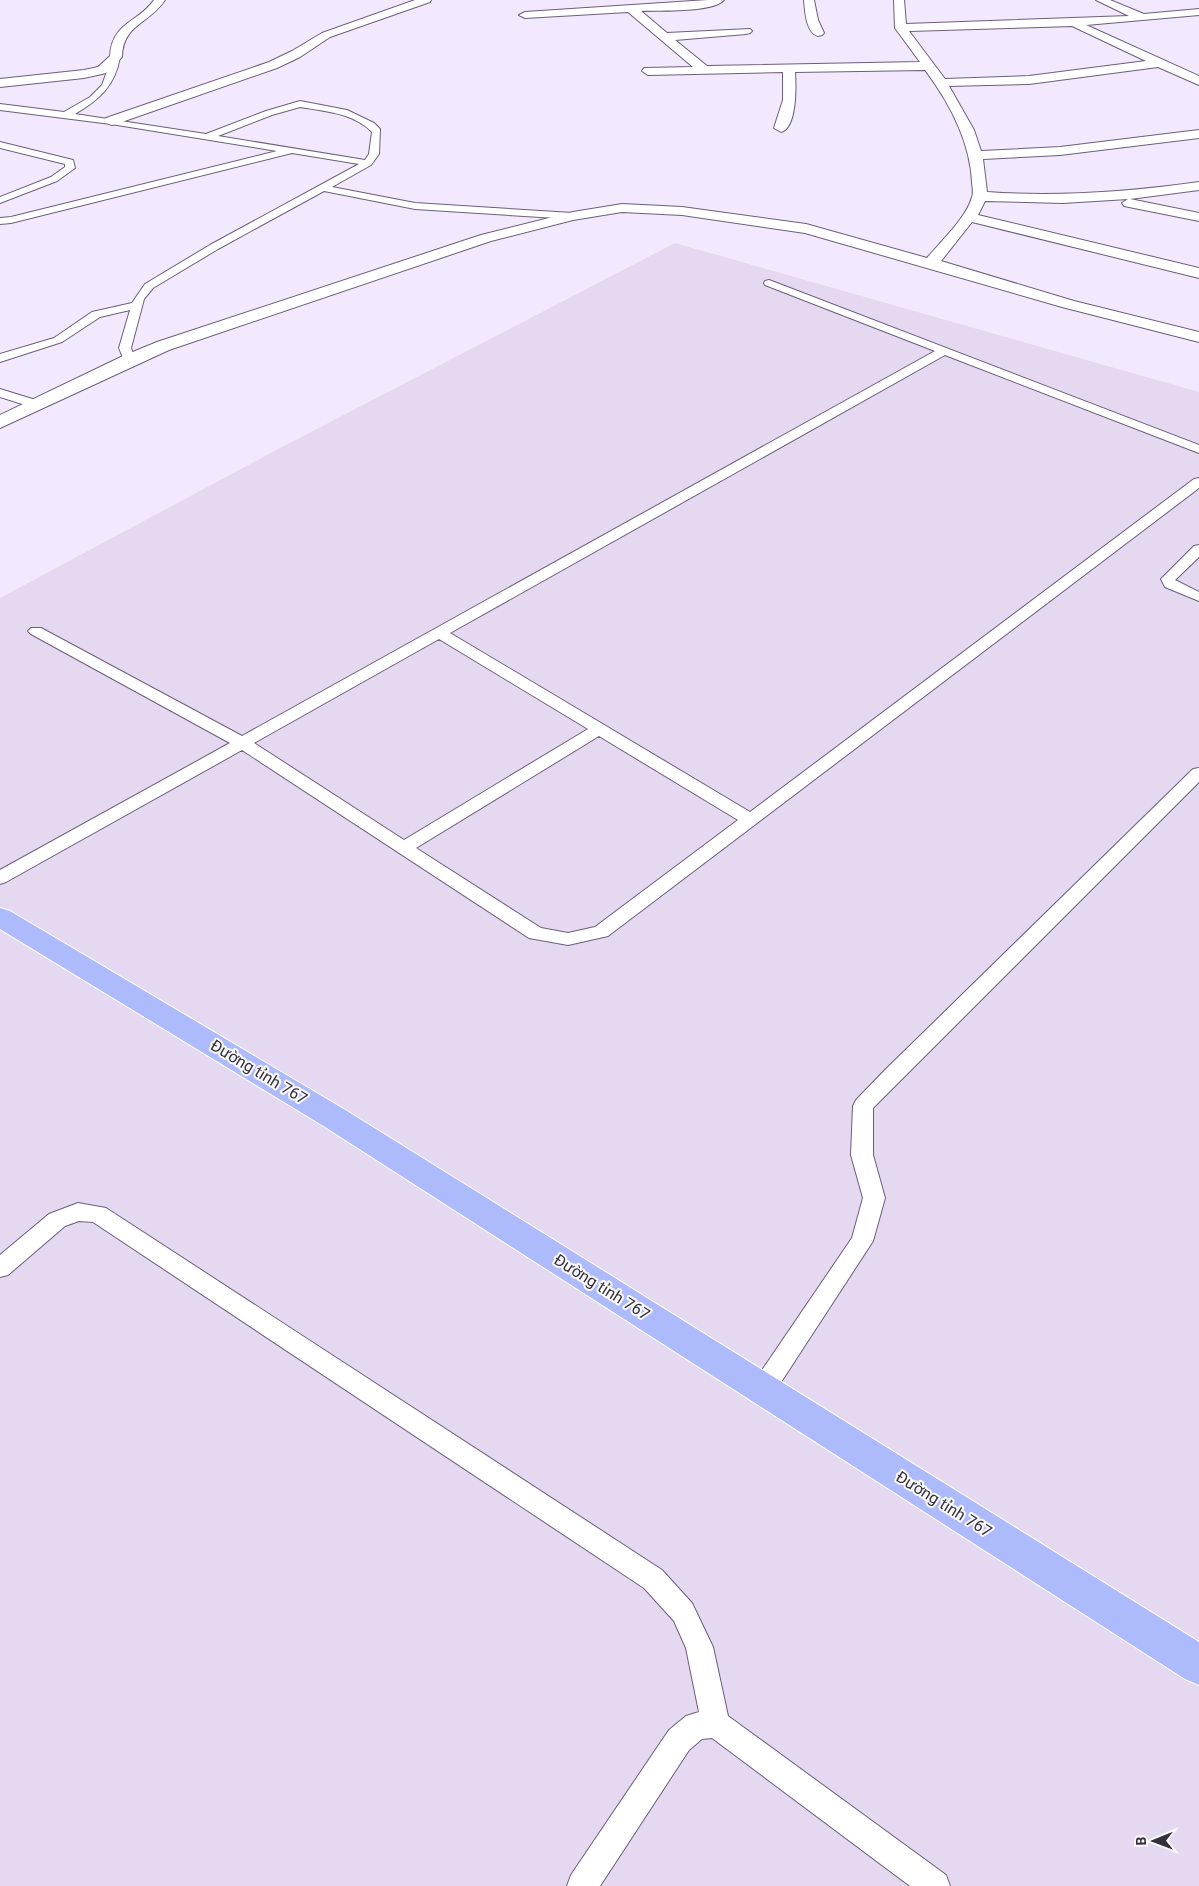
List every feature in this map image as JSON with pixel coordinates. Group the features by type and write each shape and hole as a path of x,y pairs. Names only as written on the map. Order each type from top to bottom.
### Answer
{"main road":[{"name":"Đường tỉnh 767","path":"0,917 336,1118 1199,1665"}],"street":[{"path":"0,83 84,74 102,70 116,57 115,46 122,32 128,25 150,13 160,0"},
{"path":"111,121 273,65 296,54 326,35 426,0"},
{"path":"525,15 707,4 719,0"},
{"path":"809,0 812,20 818,33"},
{"path":"900,0 900,28 940,83 967,130 976,155 980,196 972,213 933,261 934,265"},
{"path":"1101,0 1145,19"},
{"path":"630,8 704,70"},
{"path":"900,28 1145,19 1199,12"},
{"path":"1070,22 1199,81"},
{"path":"665,37 746,31"},
{"path":"940,83 1029,80 1161,63"},
{"path":"648,71 928,66"},
{"path":"780,128 788,112 791,93 789,69"},
{"path":"976,155 1060,151 1199,134"},
{"path":"980,196 1027,199 1104,198 1199,186"},
{"path":"1104,198 1199,217"},
{"path":"0,422 129,360 238,321 477,241 572,216 631,208 692,213 806,229 1068,304 1199,338"},
{"path":"968,217 1199,273"}],"lane":[{"path":"66,115 103,91 115,66 116,57"},
{"path":"129,360 125,348 137,305 143,293 157,280 368,162 374,154 377,131 375,128 344,112 300,104 269,113 209,136"},
{"path":"0,107 111,121 368,162"},
{"path":"0,145 70,162 70,168 54,179 0,200"},
{"path":"0,221 11,220 292,150"},
{"path":"323,188 431,207 572,216"},
{"path":"769,283 1199,449"},
{"path":"0,358 58,340 96,314 137,305"},
{"path":"0,878 944,351"},
{"path":"0,393 35,404"},
{"path":"36,632 242,743 536,934 568,939 601,932 1199,482"},
{"path":"1199,548 1168,579 1170,584 1199,597"},
{"path":"440,633 751,820"},
{"path":"403,848 600,728"},
{"path":"763,1389 862,1241 874,1198 862,1155 863,1106 892,1075 1199,773"},
{"path":"0,1268 57,1220 78,1212 98,1214 653,1579 682,1612 699,1647 716,1724 935,1886"},
{"path":"582,1886 679,1740 696,1726 716,1724"}],"shaded area":[{"path":"675,243 1199,392 1199,1886 0,1886 0,598 282,447"}]}
